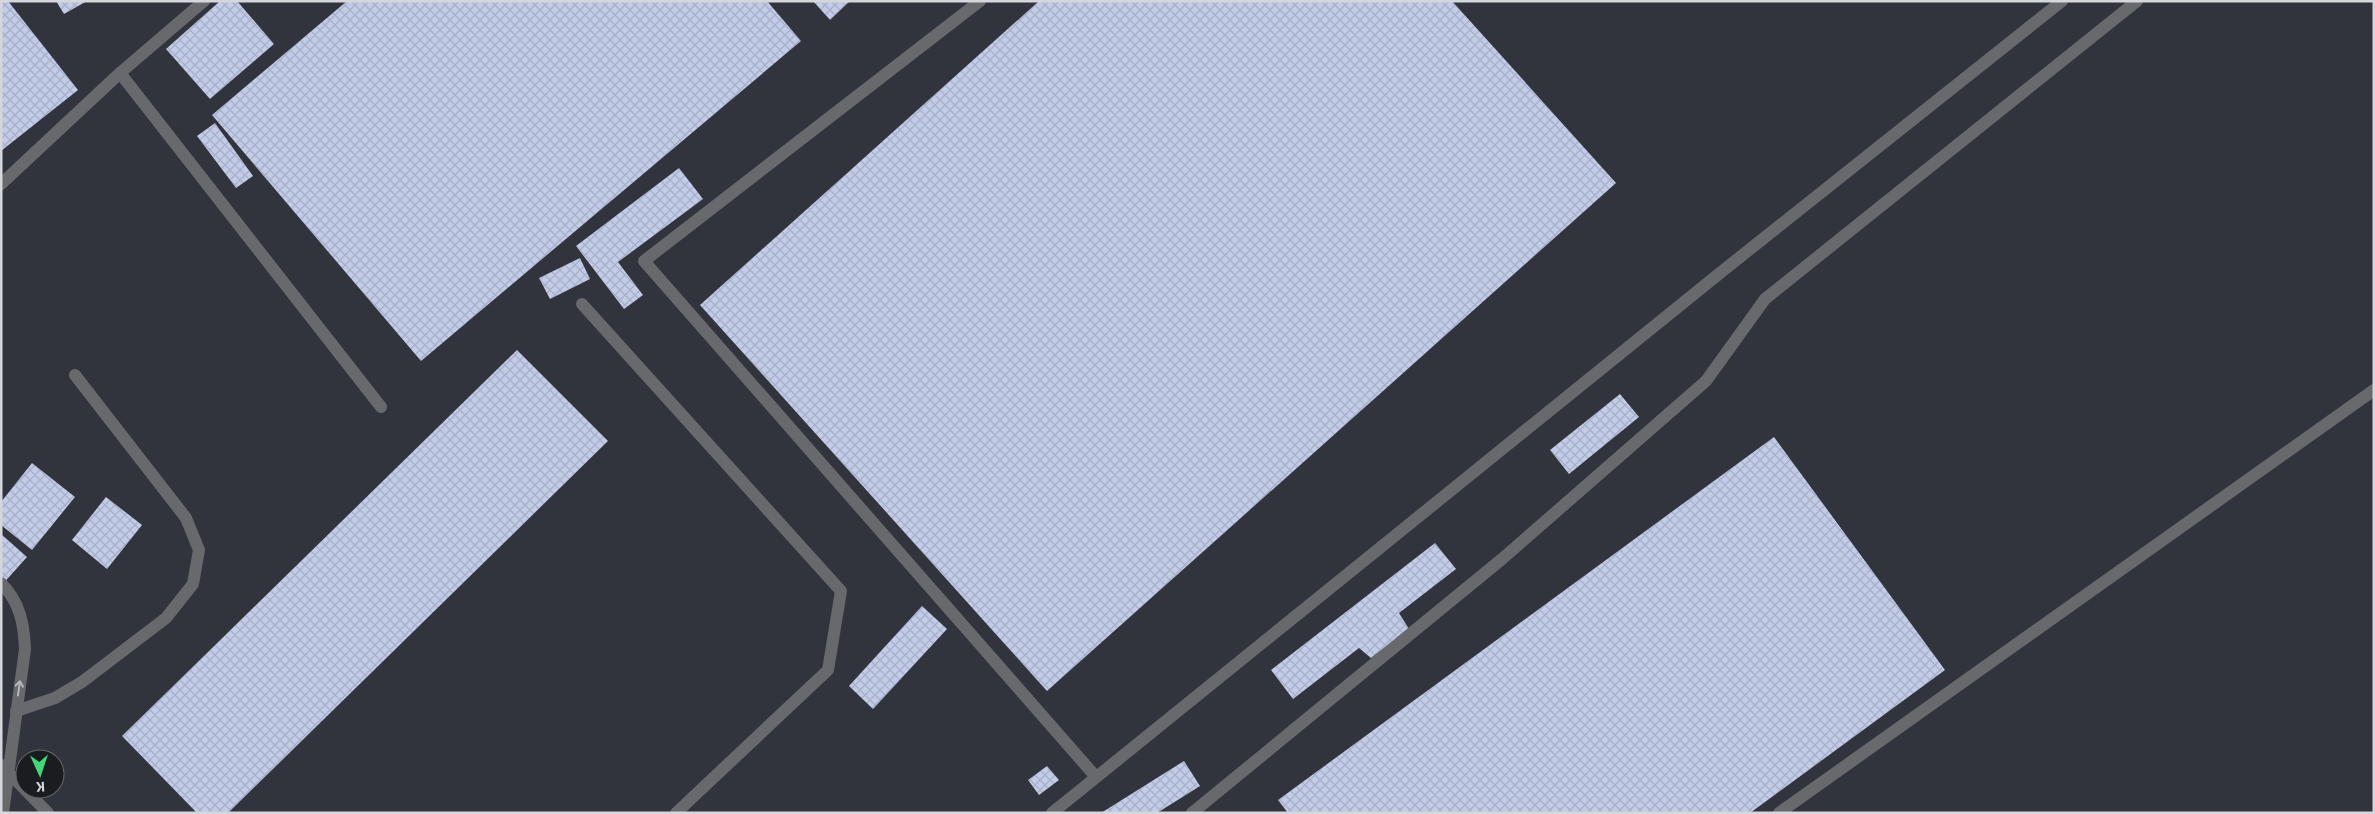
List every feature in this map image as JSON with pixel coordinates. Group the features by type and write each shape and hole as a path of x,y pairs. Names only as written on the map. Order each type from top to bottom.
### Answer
{"street":[{"path":"1,184 120,73 204,1"},
{"path":"980,1 644,261 1096,777"},
{"path":"1052,813 1720,272 2062,1"},
{"path":"1192,813 1502,559 1706,381 1765,299 2136,1"},
{"path":"120,73 381,406"},
{"path":"582,304 841,591 828,670 676,813"},
{"path":"16,711 55,698 82,682 166,618 193,584 199,550 186,518 75,375"},
{"path":"1779,813 2374,390"},
{"path":"1,583 17,604 24,624 24,649 16,711 4,768 3,813"},
{"path":"4,768 48,813"}],"building":[{"path":"1,1 8,1 78,90 1,151"},
{"path":"56,1 87,1 64,14"},
{"path":"220,1 237,1 274,44 210,99 166,49"},
{"path":"347,1 767,1 801,41 421,361 212,115"},
{"path":"813,1 850,1 830,20"},
{"path":"1039,1 1452,1 1616,183 1047,691 700,305"},
{"path":"215,123 253,176 236,188 197,136"},
{"path":"679,168 703,199 618,262 643,295 624,309 576,246"},
{"path":"580,258 590,279 550,299 539,278"},
{"path":"517,350 608,441 228,813 197,813 122,736"},
{"path":"1620,394 1639,417 1569,474 1550,450"},
{"path":"1774,437 1945,670 1750,813 1288,813 1278,800"},
{"path":"32,463 75,497 32,550 1,525 1,502"},
{"path":"106,497 142,525 107,569 72,540"},
{"path":"1,534 27,557 1,586"},
{"path":"1435,543 1456,569 1399,613 1409,629 1371,658 1359,648 1293,699 1271,670"},
{"path":"922,606 947,629 873,709 849,686"},
{"path":"1184,761 1200,786 1157,813 1101,813"},
{"path":"1047,766 1059,780 1039,795 1028,780"}]}
